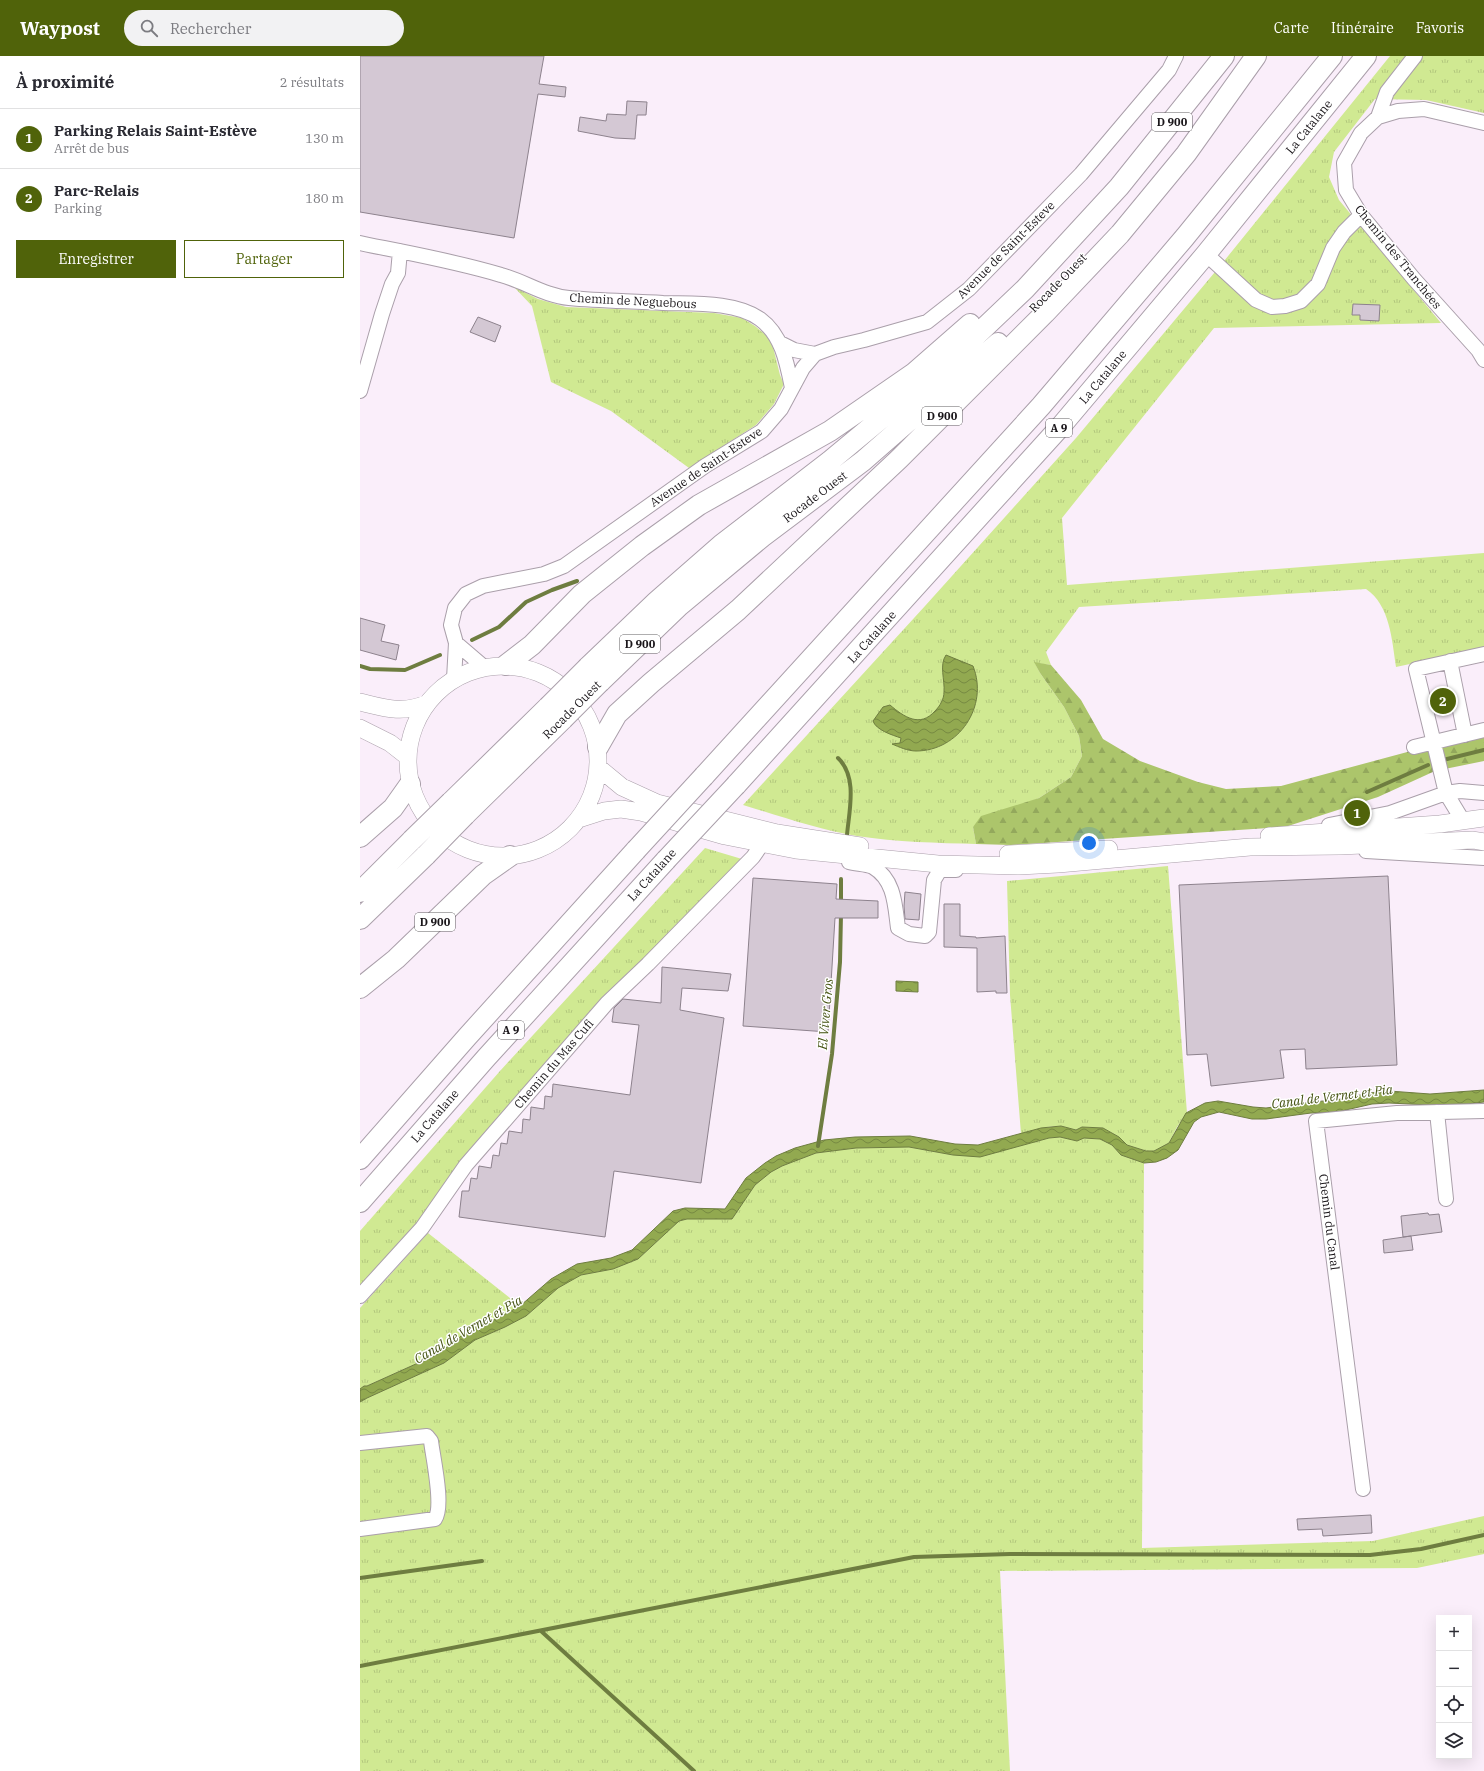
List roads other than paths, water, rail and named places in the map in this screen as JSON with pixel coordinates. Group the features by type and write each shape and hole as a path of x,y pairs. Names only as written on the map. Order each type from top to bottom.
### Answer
{"highway":[{"name":"Rocade Ouest","path":"360,919 465,815 555,713 594,674 657,601 721,545 830,461 942,368 1025,289 1119,187 1224,56"},
{"name":"Rocade Ouest","path":"594,674 762,537 864,461 1008,333 1078,264 1128,206 1249,56"},
{"name":"D 900","path":"598,747 617,714 744,604 899,458 1045,314 1120,234 1186,154 1256,56"},
{"name":"A 9","path":"360,1159 467,1037 636,850 1041,406 1185,237 1332,56"},
{"name":"La Catalane","path":"360,1202 486,1058 1056,432 1206,254 1366,56"},
{"name":"D 900","path":"506,666 532,645 582,594 642,546 699,505 830,430 914,373 998,299 1119,187"},
{"name":"Rocade Ouest","path":"360,892 451,802 555,713"},
{"path":"360,837 393,808 410,784"},
{"name":"D 900","path":"360,988 396,959 483,876 510,856"}],"main road":[{"path":"360,702 394,710 412,710 426,704 454,679 484,667 506,666 532,670 556,682 576,699 590,722 598,747 599,768 593,795 579,819 562,836 542,848 510,856 477,853 447,838 424,814 410,784 408,757 413,729 426,704"},
{"path":"360,728 390,743 408,757"},
{"path":"599,768 622,787 657,803 777,833 856,845 919,852 1012,854 1167,845 1268,836 1382,829 1484,818"},
{"path":"579,819 604,811 621,810 641,812 725,836 796,850 938,864 1019,866 1058,864 1250,847 1340,846 1472,840 1484,842"}],"street":[{"name":"Avenue de Saint-Esteve","path":"454,679 456,643 451,625 455,608 466,594 483,586 544,574 564,566 705,466 762,431 781,409 803,368 815,354 834,347 927,322 969,290 1081,174 1169,70 1176,56"},
{"path":"1378,117 1387,92 1415,56"},
{"name":"Chemin des Tranchées","path":"1484,123 1424,109 1398,111 1378,117 1361,133 1344,163 1346,190 1361,215 1414,280 1478,350 1484,360"},
{"path":"1206,254 1256,300 1272,307 1285,306 1301,301 1318,284 1333,248 1344,232 1361,215"},
{"name":"Chemin de Neguebous","path":"360,243 474,267 517,279 541,291 567,298 715,305 745,310 760,319 773,331 780,343"},
{"path":"360,392 382,314 392,284 398,272 400,251"},
{"path":"780,343 794,350 815,354"},
{"path":"780,343 792,388"},
{"path":"456,643 484,667"},
{"path":"1463,821 1446,792 1416,668 1450,661 1484,657"},
{"path":"1450,661 1465,735"},
{"path":"1414,747 1484,730"},
{"path":"1268,836 1390,813 1446,792 1460,791 1484,793"},
{"name":"Chemin du Mas Cufi","path":"360,1296 422,1228 466,1165 607,1003 648,964 753,857 762,844"},
{"path":"1340,846 1366,852 1484,858"},
{"path":"796,850 841,861 872,866 886,878 892,891 898,928 908,934 925,936 929,932 934,880 940,870 1032,869 1058,864"},
{"name":"Chemin du Canal","path":"1364,1489 1316,1121 1398,1113 1484,1111"},
{"path":"1437,1112 1446,1199"},
{"path":"360,1443 427,1436 431,1441 440,1504 438,1515 435,1519 360,1529"}],"water":[{"path":"946,655 973,666 977,681 977,696 967,724 957,735 945,743 931,749 913,751 892,744 900,743 901,738 881,730 873,721 883,707 890,705 906,717 918,720 924,719 935,711 939,707 944,695 943,663"},
{"path":"896,981 918,982 918,992 896,991"},
{"name":"Canal de Vernet et Pia","path":"1484,1090 1484,1102 1466,1104 1372,1104 1337,1112 1311,1113 1266,1119 1252,1119 1219,1112 1201,1117 1194,1122 1178,1150 1167,1158 1156,1162 1144,1163 1121,1155 1112,1145 1100,1139 1084,1138 1077,1141 1060,1137 1049,1138 980,1157 953,1155 909,1147 856,1148 816,1153 782,1166 771,1172 755,1185 732,1219 687,1219 679,1221 638,1259 613,1269 581,1275 558,1288 526,1316 475,1340 444,1363 360,1402 360,1389 364,1386 438,1354 469,1330 500,1317 520,1306 551,1279 577,1264 611,1258 632,1250 673,1211 685,1208 725,1209 746,1178 776,1156 795,1148 824,1140 855,1137 910,1136 955,1144 978,1145 1041,1128 1061,1126 1076,1130 1082,1127 1103,1128 1119,1137 1127,1145 1146,1151 1154,1151 1169,1143 1186,1113 1205,1103 1218,1101 1266,1108 1336,1100 1370,1093 1389,1091 1430,1094"}],"waterway":[{"name":"El Viver Gros","path":"472,640 499,627 526,602 577,581"},
{"name":"El Viver Gros","path":"360,666 370,669 405,670 440,655"},
{"path":"1443,760 1484,750"},
{"name":"El Viver Gros","path":"838,758 844,766 850,784 851,795 847,835"},
{"path":"1367,792 1428,765"},
{"name":"El Viver Gros","path":"841,879 841,903"},
{"name":"El Viver Gros","path":"818,1146 832,1054 840,962 841,914"},
{"path":"360,1666 914,1557 1010,1554 1370,1555 1421,1549 1484,1535"},
{"path":"360,1578 482,1561"},
{"path":"541,1631 694,1771"}],"place":[{"name":"Parc-Relais","path":"1443,701"},
{"name":"Parking Relais Saint-Estève","path":"1357,813"}]}
